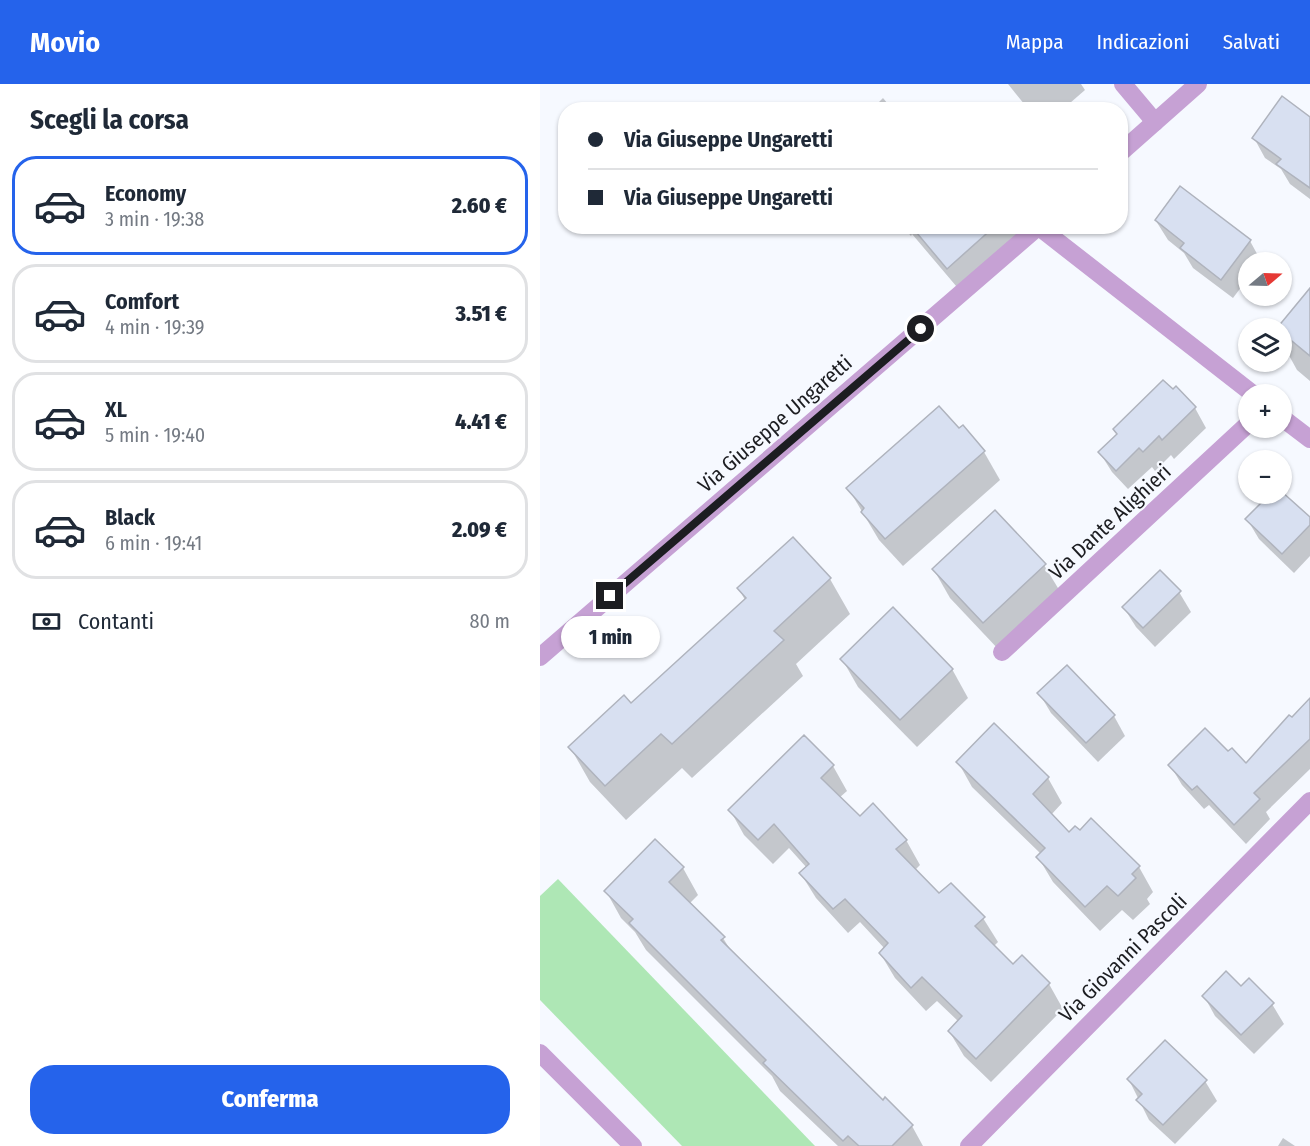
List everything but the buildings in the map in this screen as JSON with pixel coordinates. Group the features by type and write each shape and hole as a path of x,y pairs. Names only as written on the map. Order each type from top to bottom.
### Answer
{"street":[{"path":"1123,84 1155,122"},
{"path":"1128,146 1198,84"},
{"name":"Via Giuseppe Ungaretti","path":"540,657 1031,234"},
{"path":"1048,234 1240,384"},
{"path":"1292,425 1310,439"},
{"name":"Via Dante Alighieri","path":"1002,652 1238,433"},
{"name":"Via Giovanni Pascoli","path":"969,1146 1310,801"},
{"path":"540,1053 633,1146"}],"green space":[{"path":"558,879 815,1146 682,1146 540,1000 540,896"}],"route":[{"path":"610,596 921,329"}]}
